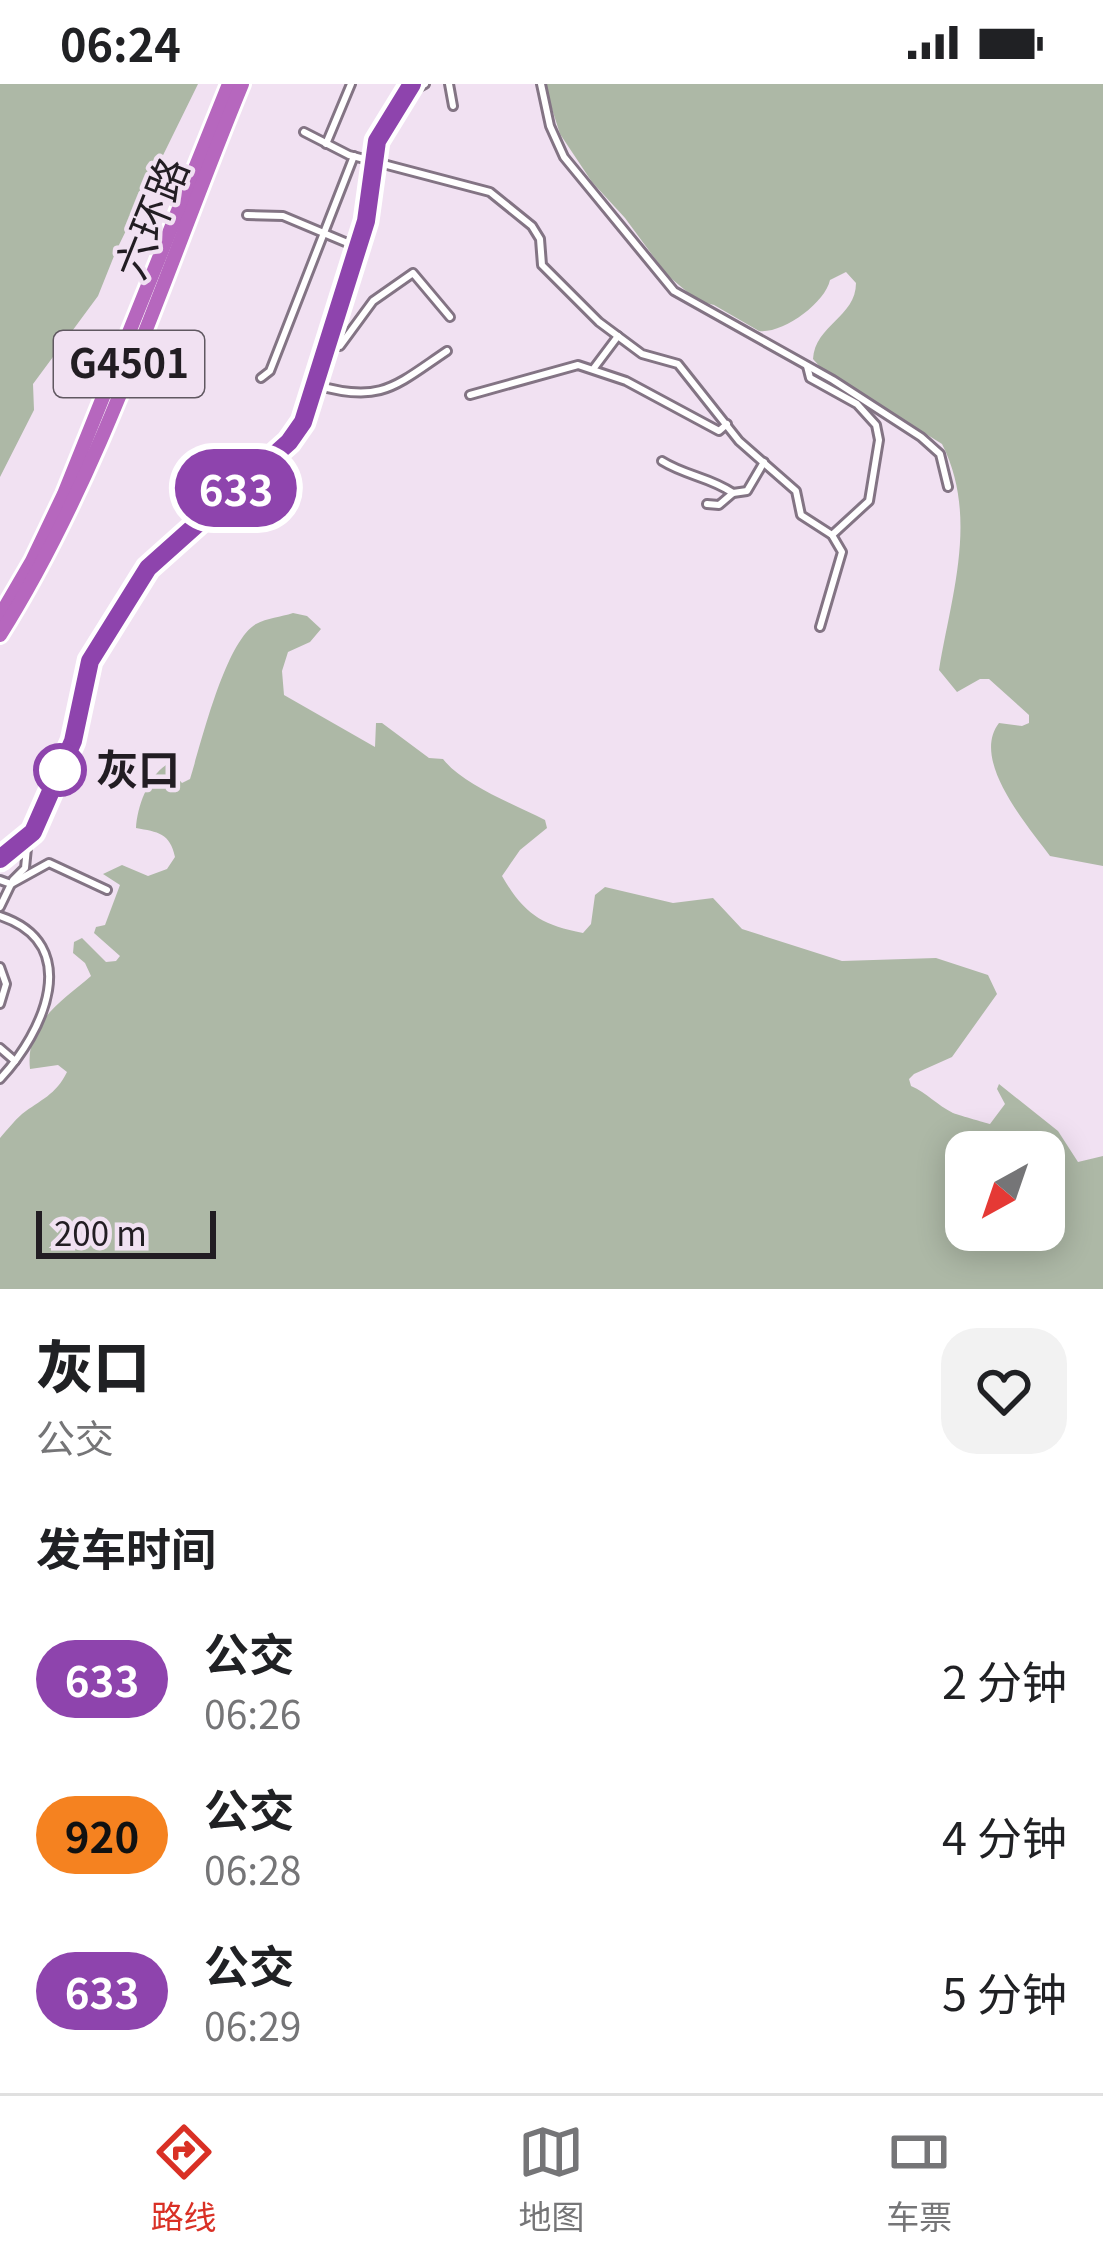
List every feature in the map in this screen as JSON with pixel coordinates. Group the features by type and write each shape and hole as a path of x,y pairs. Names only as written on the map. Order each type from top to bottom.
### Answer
{"highway":[{"name":"六环路","path":"0,616 64,494 229,84"},
{"name":"六环路","path":"0,635 74,498 242,84"}],"main road":[{"path":"0,860 28,838 73,741 90,661 161,552 289,442 303,422 366,221 377,141 410,89"}],"street":[{"path":"326,144 351,84"},
{"path":"410,89 425,84"},
{"path":"449,84 453,106"},
{"path":"541,84 550,126 565,157 674,290 808,365 921,437 940,454 948,487"},
{"path":"304,132 354,155 490,192 532,226 540,238 542,266 618,336 642,354 678,364 739,441 796,491 801,515 832,535 842,552 820,627"},
{"path":"262,378 270,371 354,155"},
{"path":"247,215 284,216 358,247"},
{"path":"325,345 340,346 373,301 413,273 450,316"},
{"path":"594,368 618,336"},
{"path":"316,385 386,392 447,351"},
{"path":"470,395 578,364 719,431 727,424"},
{"path":"808,365 810,378 857,404 876,425 879,440 869,501 832,535"},
{"path":"662,461 689,477 713,479 733,493"},
{"path":"751,503 747,491 764,462"},
{"path":"707,504 719,505 733,493 747,491"},
{"path":"0,907 10,884 25,868 28,838"},
{"path":"0,880 10,884 50,863 107,890"},
{"path":"0,916 23,924 41,944 52,971 38,1020 0,1079"},
{"path":"0,967 6,984 0,1004"},
{"path":"0,1048 15,1061"}],"green space":[{"path":"0,84 198,84 98,296 33,384 34,410 0,477"},
{"path":"544,84 1103,84 1103,866 1050,856 1005,792 992,755 992,738 999,723 1022,726 1029,723 1029,715 989,679 957,692 939,670 960,528 953,472 942,444 813,359 821,338 850,304 856,283 846,272 830,280 812,307 769,331 759,331 698,301 667,275 592,182 560,134"},
{"path":"293,613 307,616 321,629 310,642 288,652 282,671 284,695 375,747 376,723 382,723 429,758 443,759 476,786 545,820 547,828 520,850 502,876 526,909 545,921 583,933 591,924 595,895 605,887 673,903 713,898 742,929 842,961 936,958 988,975 997,994 952,1057 914,1074 909,1079 911,1086 953,1113 990,1124 1005,1104 999,1084 1058,1131 945,1131 945,1251 1065,1251 1065,1142 1078,1162 1103,1156 1103,1289 0,1289 0,1138 22,1114 53,1092 67,1072 58,1065 30,1069 33,1039 47,1015 91,976 73,953 74,942 82,938 106,962 120,956 94,933 96,927 105,925 120,885 103,874 122,865 148,876 167,869 175,857 166,838 136,828 145,793 166,765 182,783 190,779 234,651 245,634 265,620"}],"bus line":[{"name":"633","path":"0,859 33,832 73,741 90,661 148,568 289,442 303,422 366,221 377,141 412,84"}],"place":[{"name":"灰口","path":"60,770"}]}
